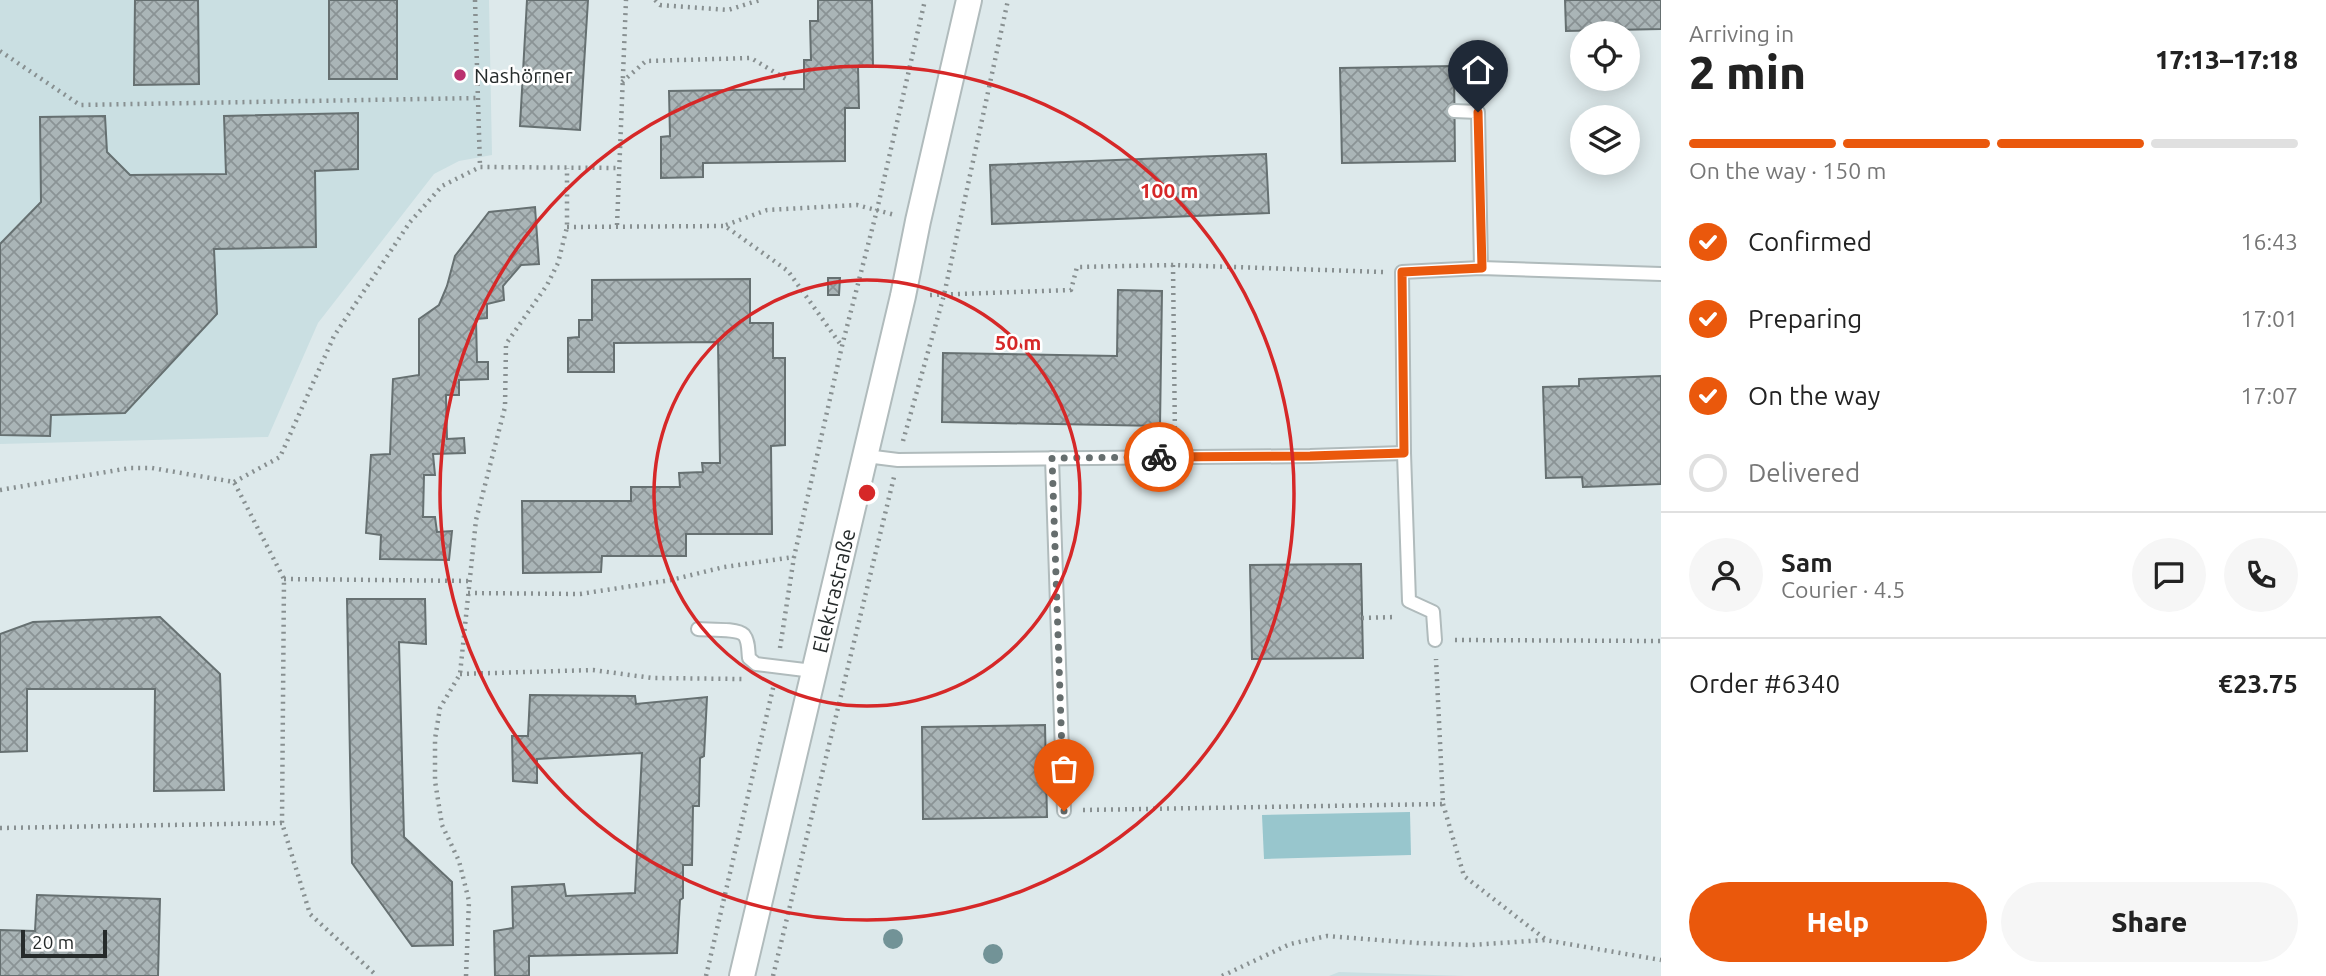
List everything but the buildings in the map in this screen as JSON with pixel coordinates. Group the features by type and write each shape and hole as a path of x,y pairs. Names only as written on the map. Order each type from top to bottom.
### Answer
{"street":[{"name":"Elektrastraße","path":"742,976 866,456 969,0"}],"lane":[{"path":"1454,111 1478,112 1482,268"},
{"path":"1435,640 1433,612 1409,600 1402,272 1482,268 1661,274"},
{"path":"866,456 898,460 1404,453"},
{"path":"1052,458 1064,811"},
{"path":"698,629 736,631 742,634 752,662 776,673 813,671"}],"path":[{"path":"475,0 480,167"},
{"path":"617,225 626,0"},
{"path":"655,0 660,5 728,10 760,0"},
{"path":"706,976 776,673 794,557 926,0"},
{"path":"773,976 898,460 944,295 1008,0"},
{"path":"0,51 80,105 478,98"},
{"path":"621,83 646,61 751,58 786,79"},
{"path":"0,490 130,468 152,468 234,482 281,457 334,336 410,222 442,186 480,167 618,168"},
{"path":"466,976 468,901 459,861 442,825 435,781 435,739 440,708 460,674 476,520 505,407 506,344 547,285 558,263 567,227 567,168"},
{"path":"567,227 725,226 767,210 857,205 918,221"},
{"path":"725,226 788,271 842,346"},
{"path":"944,295 1071,289 1077,268 1174,265 1402,272"},
{"path":"1174,265 1175,457"},
{"path":"234,482 284,579 282,823 310,914 377,976"},
{"path":"468,593 580,594 794,557"},
{"path":"284,579 471,581"},
{"path":"1545,940 1464,876 1443,804 1435,640 1661,641"},
{"path":"460,674 593,670 652,678 776,673"},
{"path":"1064,811 1443,804"},
{"path":"0,828 282,823"},
{"path":"1222,976 1290,944 1327,936 1471,945 1545,940 1661,960"}],"shaded area":[{"path":"0,0 489,0 492,155 459,161 434,174 318,323 268,437 0,444"},
{"path":"1410,812 1411,855 1264,859 1262,815"},
{"path":"1339,972 1465,976 1329,976"}],"way so far":[{"path":"1064,811 1052,458 1159,457"}],"place":[{"name":"Nashörner","path":"460,75"}],"route":[{"path":"1159,457 1404,453 1402,272 1482,268 1478,112"}]}
